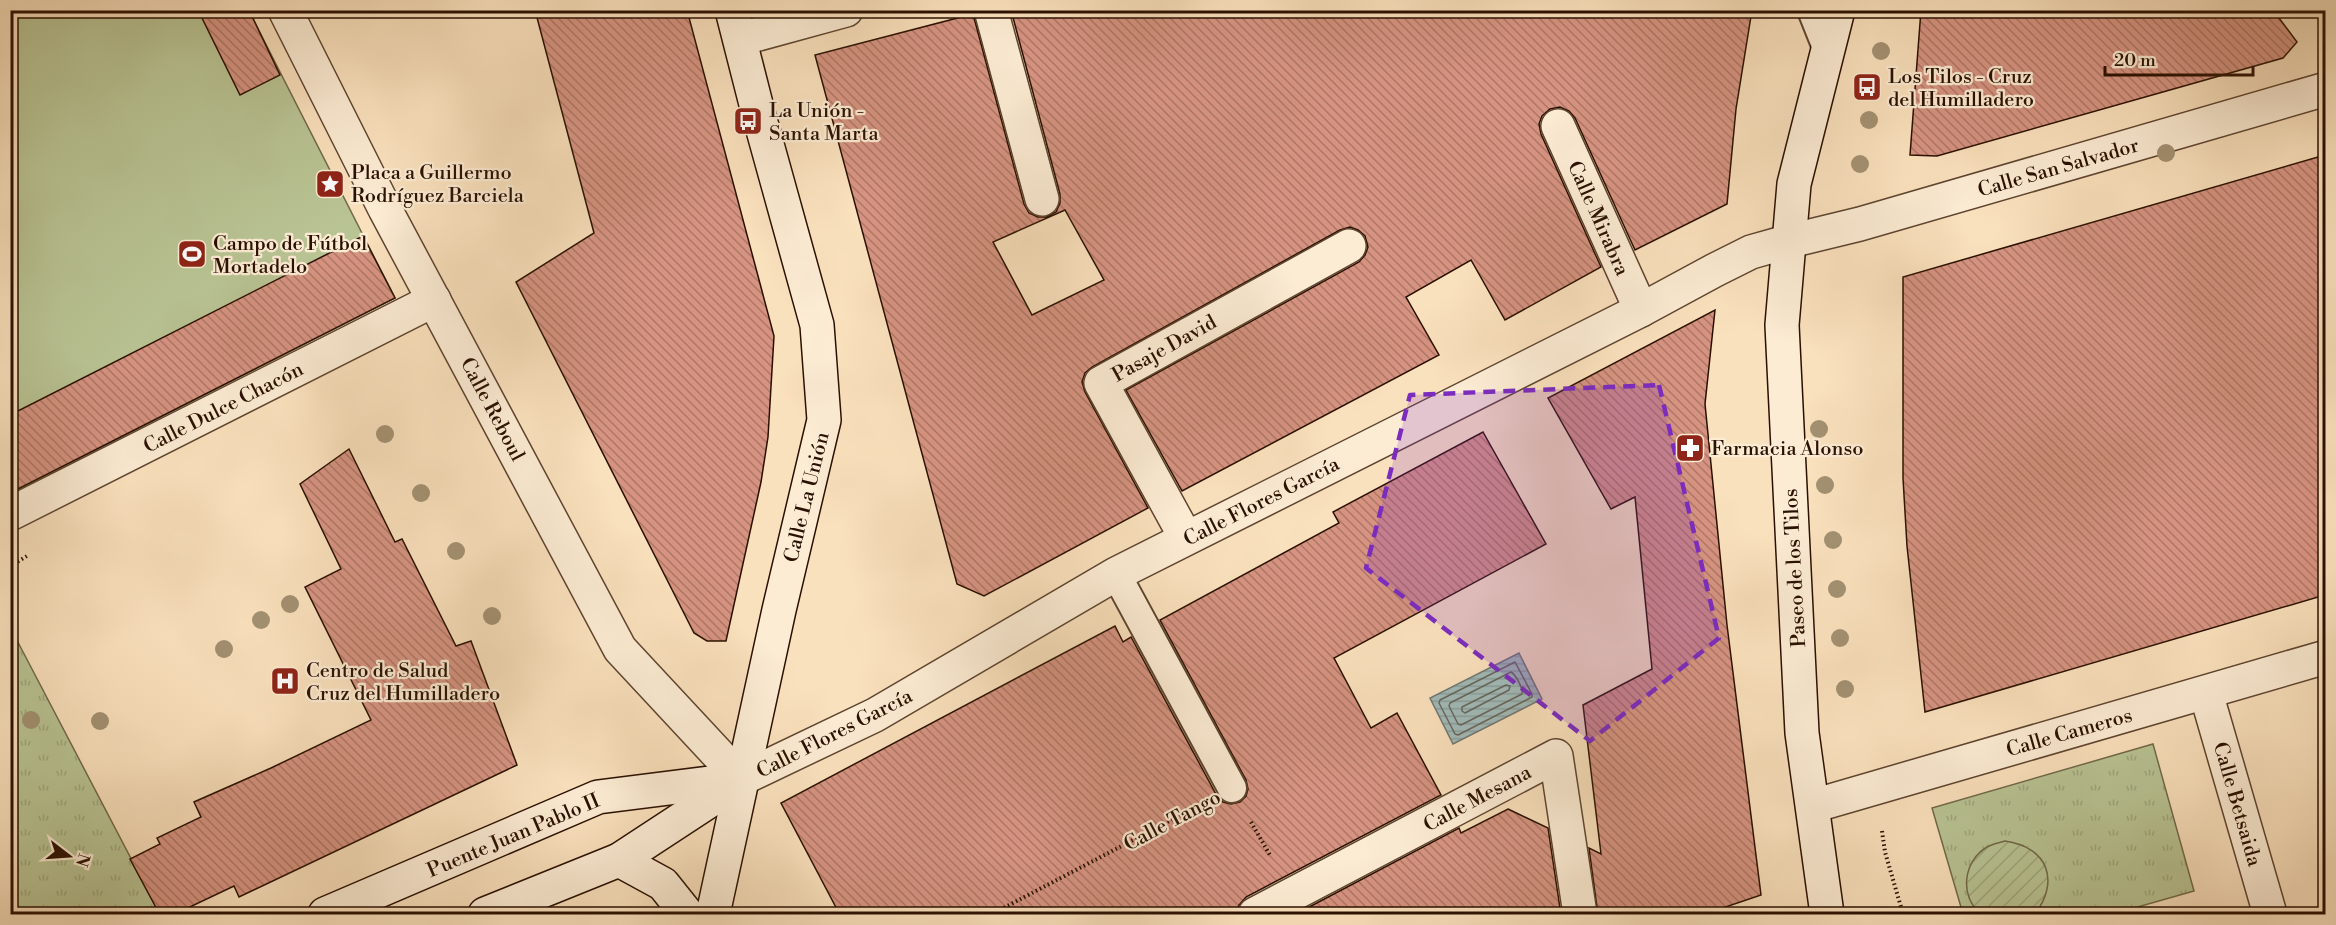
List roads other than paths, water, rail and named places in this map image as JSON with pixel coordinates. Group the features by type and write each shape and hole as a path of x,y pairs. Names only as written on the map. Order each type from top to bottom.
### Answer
{"street":[{"name":"Calle Reboul","path":"285,10 385,209 620,649 741,780"},
{"path":"736,25 846,10"},
{"path":"991,10 1042,200"},
{"name":"Paseo de los Tilos","path":"1822,913 1813,806 1802,733 1782,325 1794,184 1838,10"},
{"name":"Calle La Unión","path":"713,915 779,610 824,420 817,325 736,25"},
{"name":"Calle San Salvador","path":"1790,241 1860,225 2325,88"},
{"name":"Calle Mirabra","path":"1558,126 1641,310"},
{"name":"Calle Flores García","path":"741,780 875,715 1116,574 1186,538 1641,310 1751,252 1790,241"},
{"name":"Pasaje David","path":"1186,538 1101,383 1349,246"},
{"name":"Calle Dulce Chacón","path":"10,514 434,300"},
{"name":"Calle Cameros","path":"1813,806 2325,657"},
{"name":"Calle Betsaida","path":"2206,693 2270,915"},
{"name":"Calle Mesana","path":"1256,915 1556,756 1580,915"},
{"path":"485,915 619,860 741,780"},
{"name":"Puente Juan Pablo II","path":"325,915 598,797 741,780"},
{"path":"619,860 663,884 687,915"}],"lane":[{"path":"1812,10 1828,50"},
{"name":"Calle Tango","path":"1116,574 1232,788"}],"water":[{"path":"1519,653 1542,699 1453,744 1430,698"}],"place":[{"name":"Los Tilos - Cruz del Humilladero","path":"1867,87"},
{"name":"La Unión - Santa Marta","path":"748,121"},
{"name":"Placa a Guillermo Rodríguez Barciela","path":"330,184"},
{"name":"Campo de Fútbol Mortadelo","path":"192,254"},
{"name":"Farmacia Alonso","path":"1690,448"},
{"name":"Centro de Salud Cruz del Humilladero","path":"285,681"}]}
